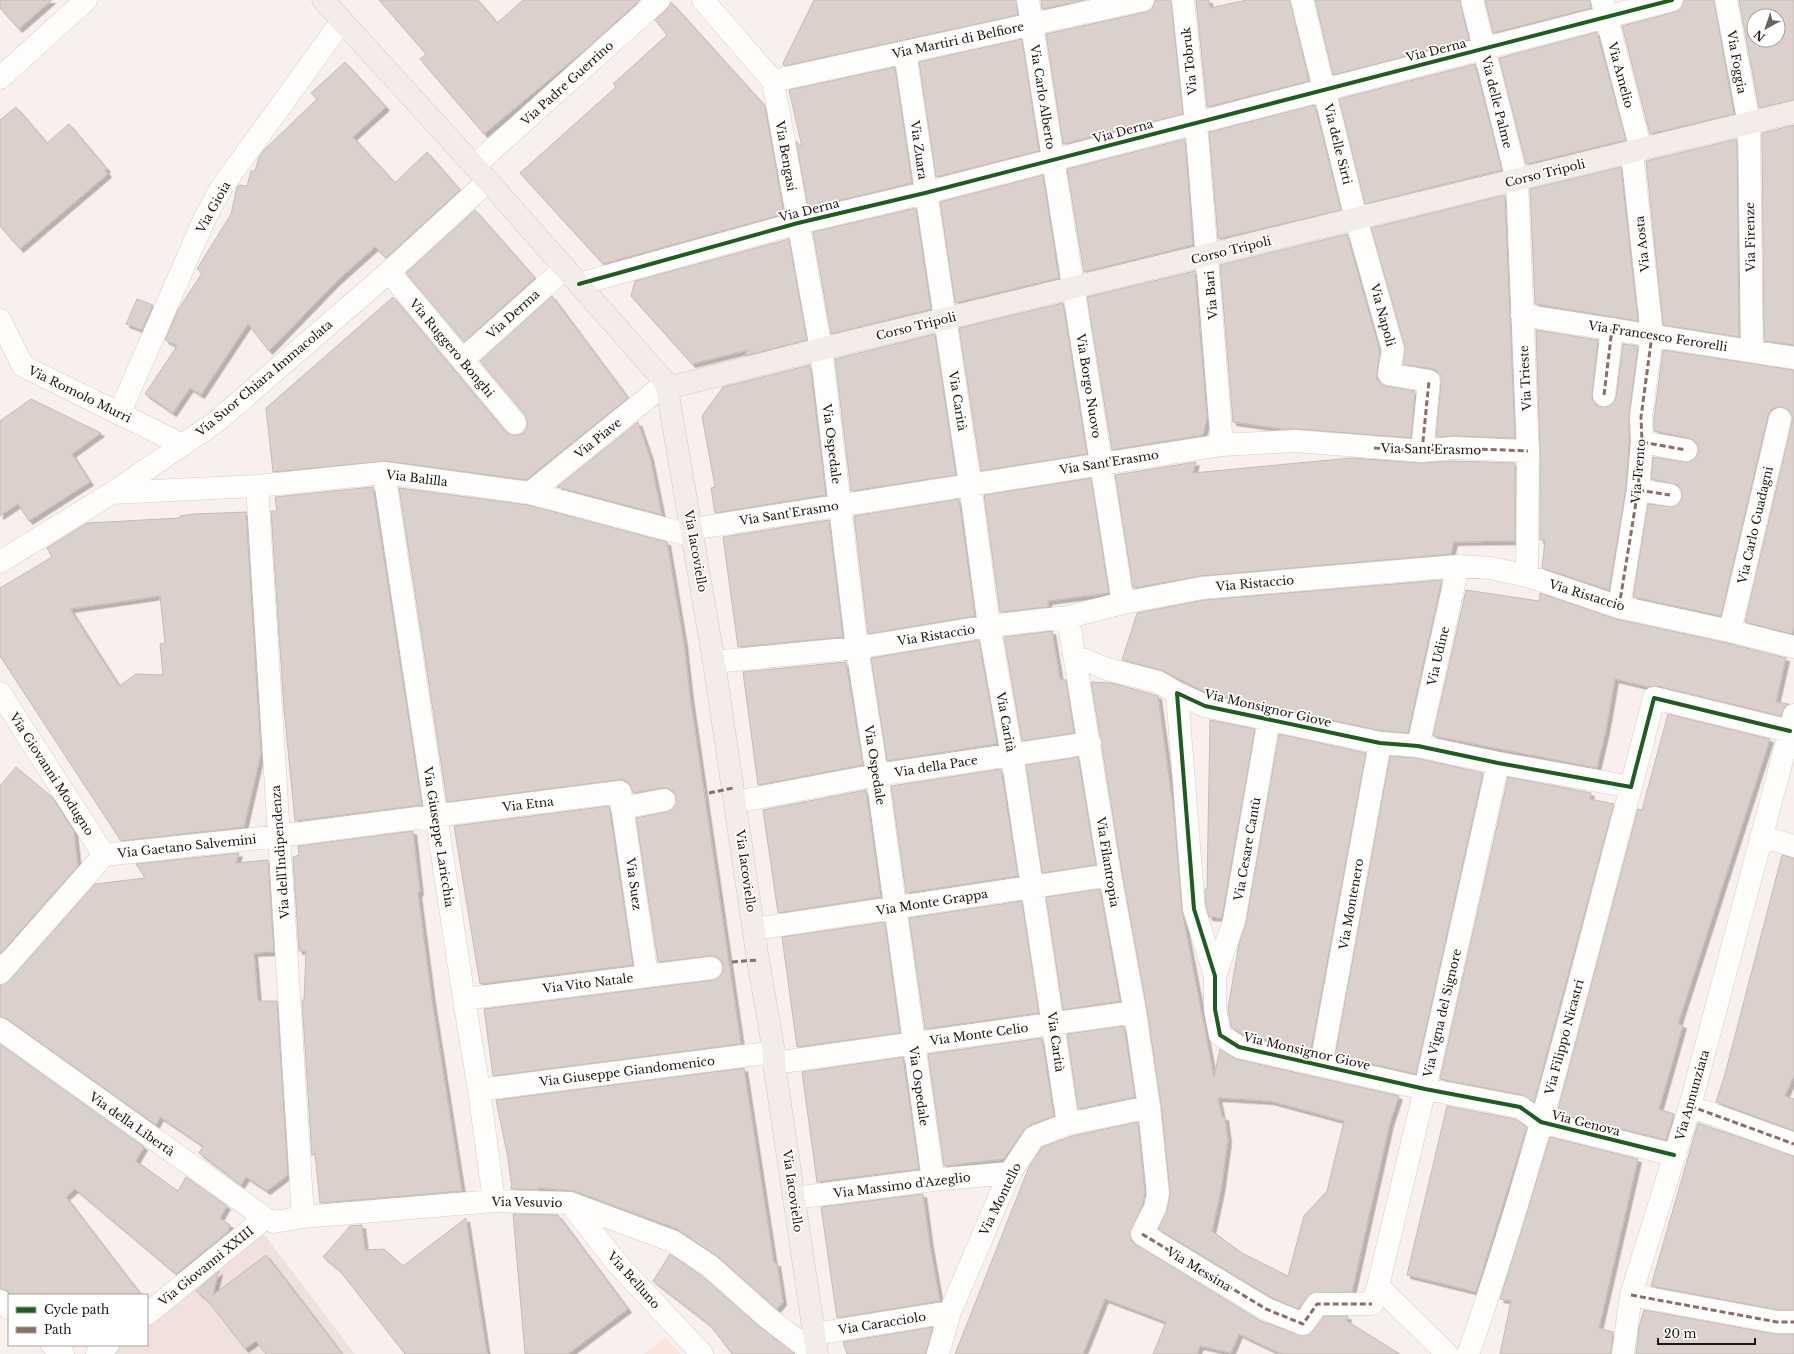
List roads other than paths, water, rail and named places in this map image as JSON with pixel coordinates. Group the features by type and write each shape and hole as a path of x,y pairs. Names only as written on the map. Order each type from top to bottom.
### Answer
{"main road":[{"path":"323,0 565,268 667,386"},
{"name":"Corso Tripoli","path":"667,386 821,350 1794,112"},
{"name":"Via Iacoviello","path":"667,386 693,532 736,802 816,1347"}],"street":[{"path":"0,78 86,0"},
{"name":"Via Padre Guerrino","path":"481,174 659,0"},
{"path":"703,0 773,81"},
{"name":"Via Carlo Alberto","path":"1028,0 1073,288"},
{"name":"Via Martiri di Belfiore","path":"773,81 1143,0"},
{"name":"Via Tobruk","path":"1183,0 1196,122"},
{"name":"Via delle Sirti","path":"1302,0 1356,219"},
{"name":"Via delle Palme","path":"1472,0 1516,180"},
{"name":"Via Derna","path":"579,284 798,223 926,193 1484,48 1604,8 1672,0"},
{"name":"Via Foggia","path":"1726,0 1749,124"},
{"name":"Via Amelio","path":"1604,8 1636,151"},
{"name":"Via Gioia","path":"118,414 204,220 222,188 342,20"},
{"name":"Via Zuara","path":"905,52 945,319"},
{"name":"Via Bengasi","path":"773,81 821,350"},
{"name":"Via Bari","path":"1196,122 1222,445"},
{"name":"Via Firenze","path":"1749,124 1752,351"},
{"name":"Via Aosta","path":"1636,151 1652,335"},
{"name":"Via Suor Chiara Immacolata","path":"0,562 112,493 216,422 389,272 481,174"},
{"name":"Via Trieste","path":"1516,180 1528,451 1527,576"},
{"name":"Via Napoli","path":"1356,219 1393,350 1389,374 1429,381 1422,451"},
{"name":"Via Derma","path":"462,360 565,268"},
{"name":"Via Ruggero Bonghi","path":"389,272 515,423"},
{"name":"Via Borgo Nuovo","path":"1073,288 1102,463 1123,603"},
{"name":"Via Francesco Ferorelli","path":"1522,315 1794,358"},
{"name":"Via Carità","path":"945,319 970,484 989,626 1012,755 1054,1024 1079,1125"},
{"name":"Via Romolo Murri","path":"0,320 23,366 183,445"},
{"path":"1604,395 1612,329"},
{"name":"Via Trento","path":"1619,607 1638,490 1642,442 1641,417 1652,335"},
{"name":"Via Ospedale","path":"821,350 857,648 896,907 913,1044 933,1180"},
{"name":"Via Piave","path":"530,493 667,386"},
{"name":"Via Carlo Guadagni","path":"1730,631 1780,419"},
{"name":"Via Sant'Erasmo","path":"693,532 840,504 1222,445 1295,441 1422,451 1453,448 1528,451"},
{"path":"1642,442 1686,450"},
{"name":"Via Balilla","path":"112,493 257,486 384,473 530,493 693,532"},
{"name":"Via Giuseppe Laricchia","path":"384,473 479,1090 494,1201"},
{"name":"Via dell'Indipendenza","path":"257,486 304,1217"},
{"path":"1638,490 1670,495"},
{"name":"Via Ristaccio","path":"714,662 857,648 989,626 1068,617 1123,603 1202,588 1458,566 1491,568 1527,576 1619,607 1730,631 1793,647"},
{"name":"Via Udine","path":"1418,746 1458,566"},
{"name":"Via Filantropia","path":"1068,617 1090,743 1110,875 1135,1012 1149,1107"},
{"path":"1074,656 1107,669 1158,682 1178,693"},
{"name":"Via Giovanni Modugno","path":"0,693 104,855"},
{"name":"Via Monsignor Giove","path":"1425,1089 1239,1047 1220,1035 1215,1009 1215,976 1194,910 1178,693 1206,706 1380,743 1418,746 1498,763 1631,787"},
{"path":"1631,787 1654,698 1792,723"},
{"name":"Via Cesare Cantù","path":"1215,976 1234,921 1269,719"},
{"name":"Via Annunziata","path":"1623,1354 1632,1295 1690,1106 1792,723"},
{"name":"Via della Pace","path":"736,802 877,775 1090,743"},
{"name":"Via Montenero","path":"1321,1065 1380,743"},
{"name":"Via Vigna del Signore","path":"1375,1295 1425,1089 1498,763"},
{"name":"Via Filippo Nicastri","path":"1468,1354 1489,1295 1541,1122 1631,787"},
{"name":"Via Etna","path":"436,815 621,800 664,800"},
{"name":"Via Suez","path":"621,800 647,976"},
{"name":"Via Gaetano Salvemini","path":"104,855 279,836 436,815"},
{"path":"1761,836 1794,846"},
{"path":"0,973 104,855"},
{"name":"Via Monte Grappa","path":"754,929 1110,875"},
{"name":"Via Vito Natale","path":"464,999 711,968"},
{"name":"Via Monte Celio","path":"774,1058 913,1044 1135,1012"},
{"name":"Via della Libertà","path":"0,1029 265,1218"},
{"name":"Via Giuseppe Giandomenico","path":"479,1090 774,1058"},
{"name":"Via Genova","path":"1425,1089 1520,1106 1541,1122 1674,1156"},
{"path":"1690,1106 1794,1144"},
{"name":"Via Montello","path":"938,1354 950,1312 966,1272 1010,1173 1034,1136 1149,1107"},
{"name":"Via Messina","path":"1149,1107 1158,1194 1155,1208 1142,1234 1266,1309 1304,1324 1317,1304 1375,1295"},
{"name":"Via Massimo d'Azeglio","path":"794,1198 933,1180 1010,1173"},
{"name":"Via Vesuvio","path":"265,1218 274,1222 304,1217 494,1201 570,1203 672,1241 710,1266 768,1318 816,1347"},
{"name":"Via Belluno","path":"570,1203 616,1262 702,1354"},
{"name":"Via Giovanni XXIII","path":"148,1313 265,1218"},
{"path":"1375,1295 1447,1354"},
{"path":"1632,1295 1776,1322 1794,1322"},
{"path":"0,1301 8,1307"},
{"name":"Via Caracciolo","path":"816,1347 950,1312"},
{"path":"53,1346 63,1354"},
{"path":"97,1354 107,1346"}]}
